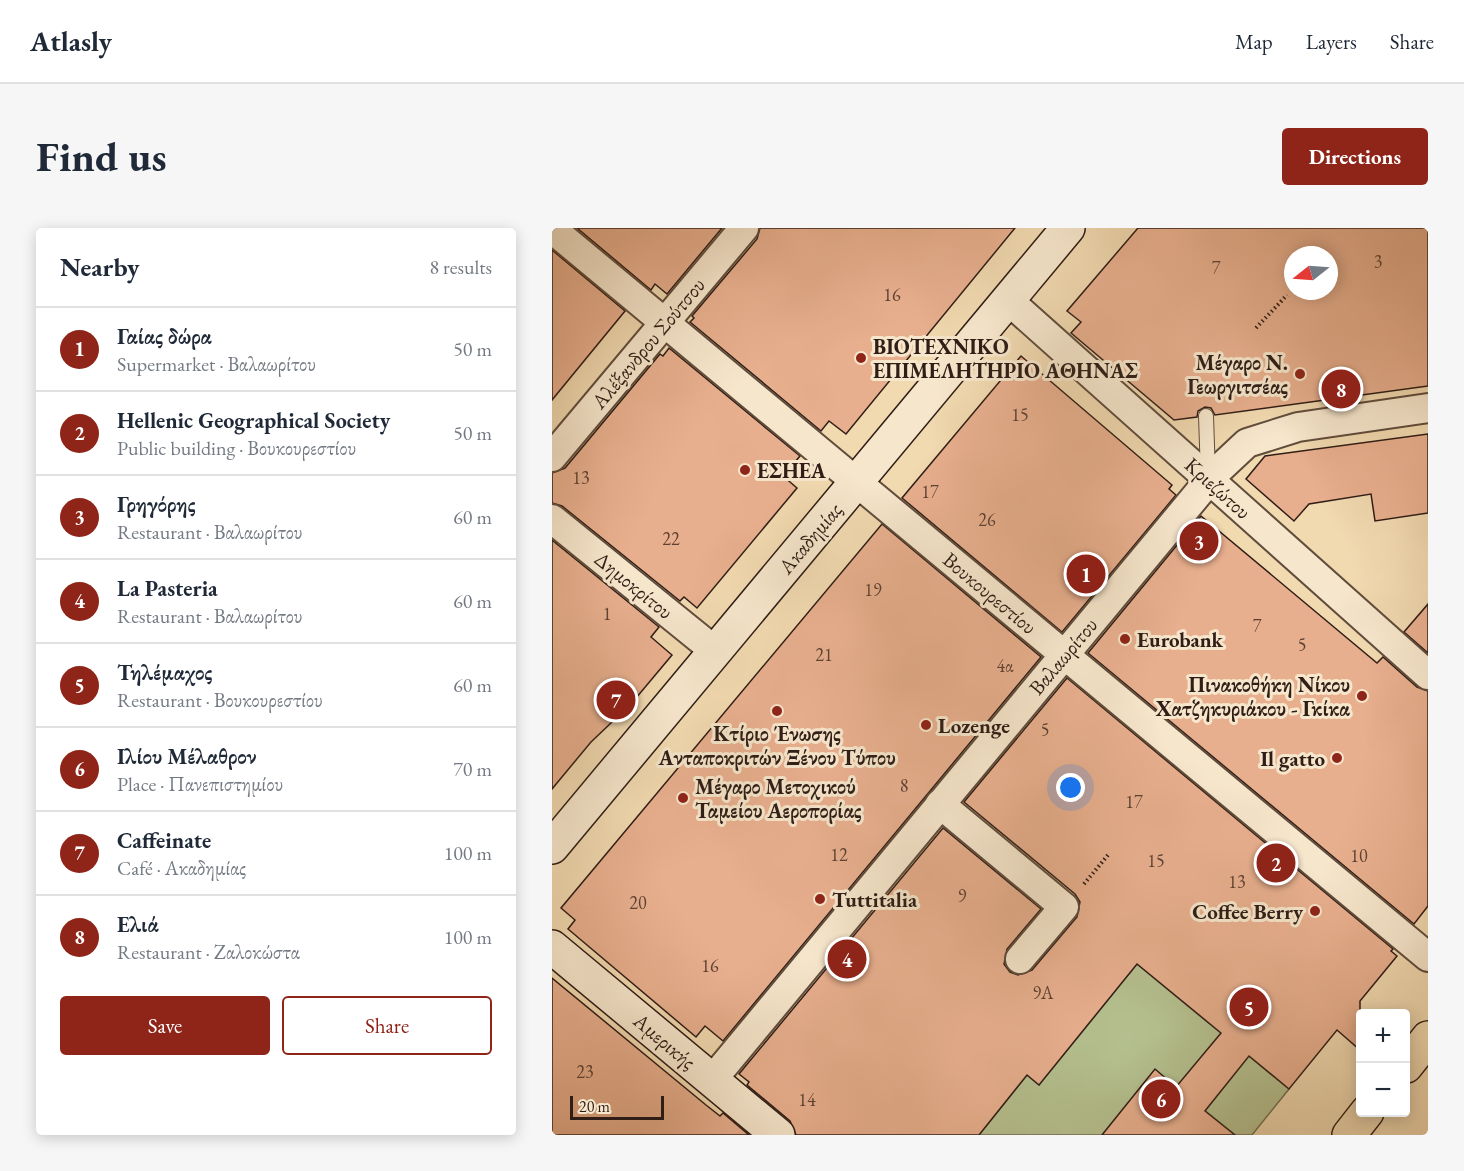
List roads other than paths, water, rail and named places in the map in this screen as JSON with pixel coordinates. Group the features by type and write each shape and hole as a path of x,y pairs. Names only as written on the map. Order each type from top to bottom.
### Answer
{"main road":[{"name":"Ακαδημίας","path":"552,847 1068,228"},
{"name":"Αμερικής","path":"552,947 778,1135"},
{"path":"1408,1063 1428,1038"},
{"path":"1349,1135 1364,1117"}],"street":[{"name":"Αλέξανδρου Σούτσου","path":"552,458 744,228"},
{"name":"Βουκουρεστίου","path":"552,229 1428,957"},
{"name":"Κριεζώτου","path":"1008,300 1428,675"},
{"name":"Βαλαωρίτου","path":"712,1080 1209,480 1247,443 1298,427 1428,408"},
{"name":"Δημοκρίτου","path":"552,519 715,651"},
{"path":"940,804 1064,907 1020,959"}],"lane":[{"path":"1206,416 1209,480"}],"place":[{"name":"ΒΙΟΤΕΧΝΙΚΟ ΕΠΙΜΕΛΗΤΗΡΙΟ ΑΘΗΝΑΣ","path":"861,358"},
{"name":"Μέγαρο Ν. Γεωργιτσέας","path":"1300,374"},
{"name":"Ελιά","path":"1341,389"},
{"name":"ΕΣΗΕΑ","path":"745,470"},
{"name":"Γρηγόρης","path":"1199,541"},
{"name":"Γαίας δώρα","path":"1086,574"},
{"name":"Eurobank","path":"1125,639"},
{"name":"Πινακοθήκη Νίκου Χατζηκυριάκου - Γκίκα","path":"1362,696"},
{"name":"Caffeinate","path":"616,700"},
{"name":"Κτίριο Ένωσης Ανταποκριτών Ξένου Τύπου","path":"777,711"},
{"name":"Lozenge","path":"926,725"},
{"name":"Il gatto","path":"1337,758"},
{"name":"Μέγαρο Μετοχικού Ταμείου Αεροπορίας","path":"683,798"},
{"name":"Hellenic Geographical Society","path":"1276,863"},
{"name":"Tuttitalia","path":"820,899"},
{"name":"Coffee Berry","path":"1315,911"},
{"name":"La Pasteria","path":"847,959"},
{"name":"Τηλέμαχος","path":"1249,1007"},
{"name":"Ιλίου Μέλαθρον","path":"1161,1099"}]}
